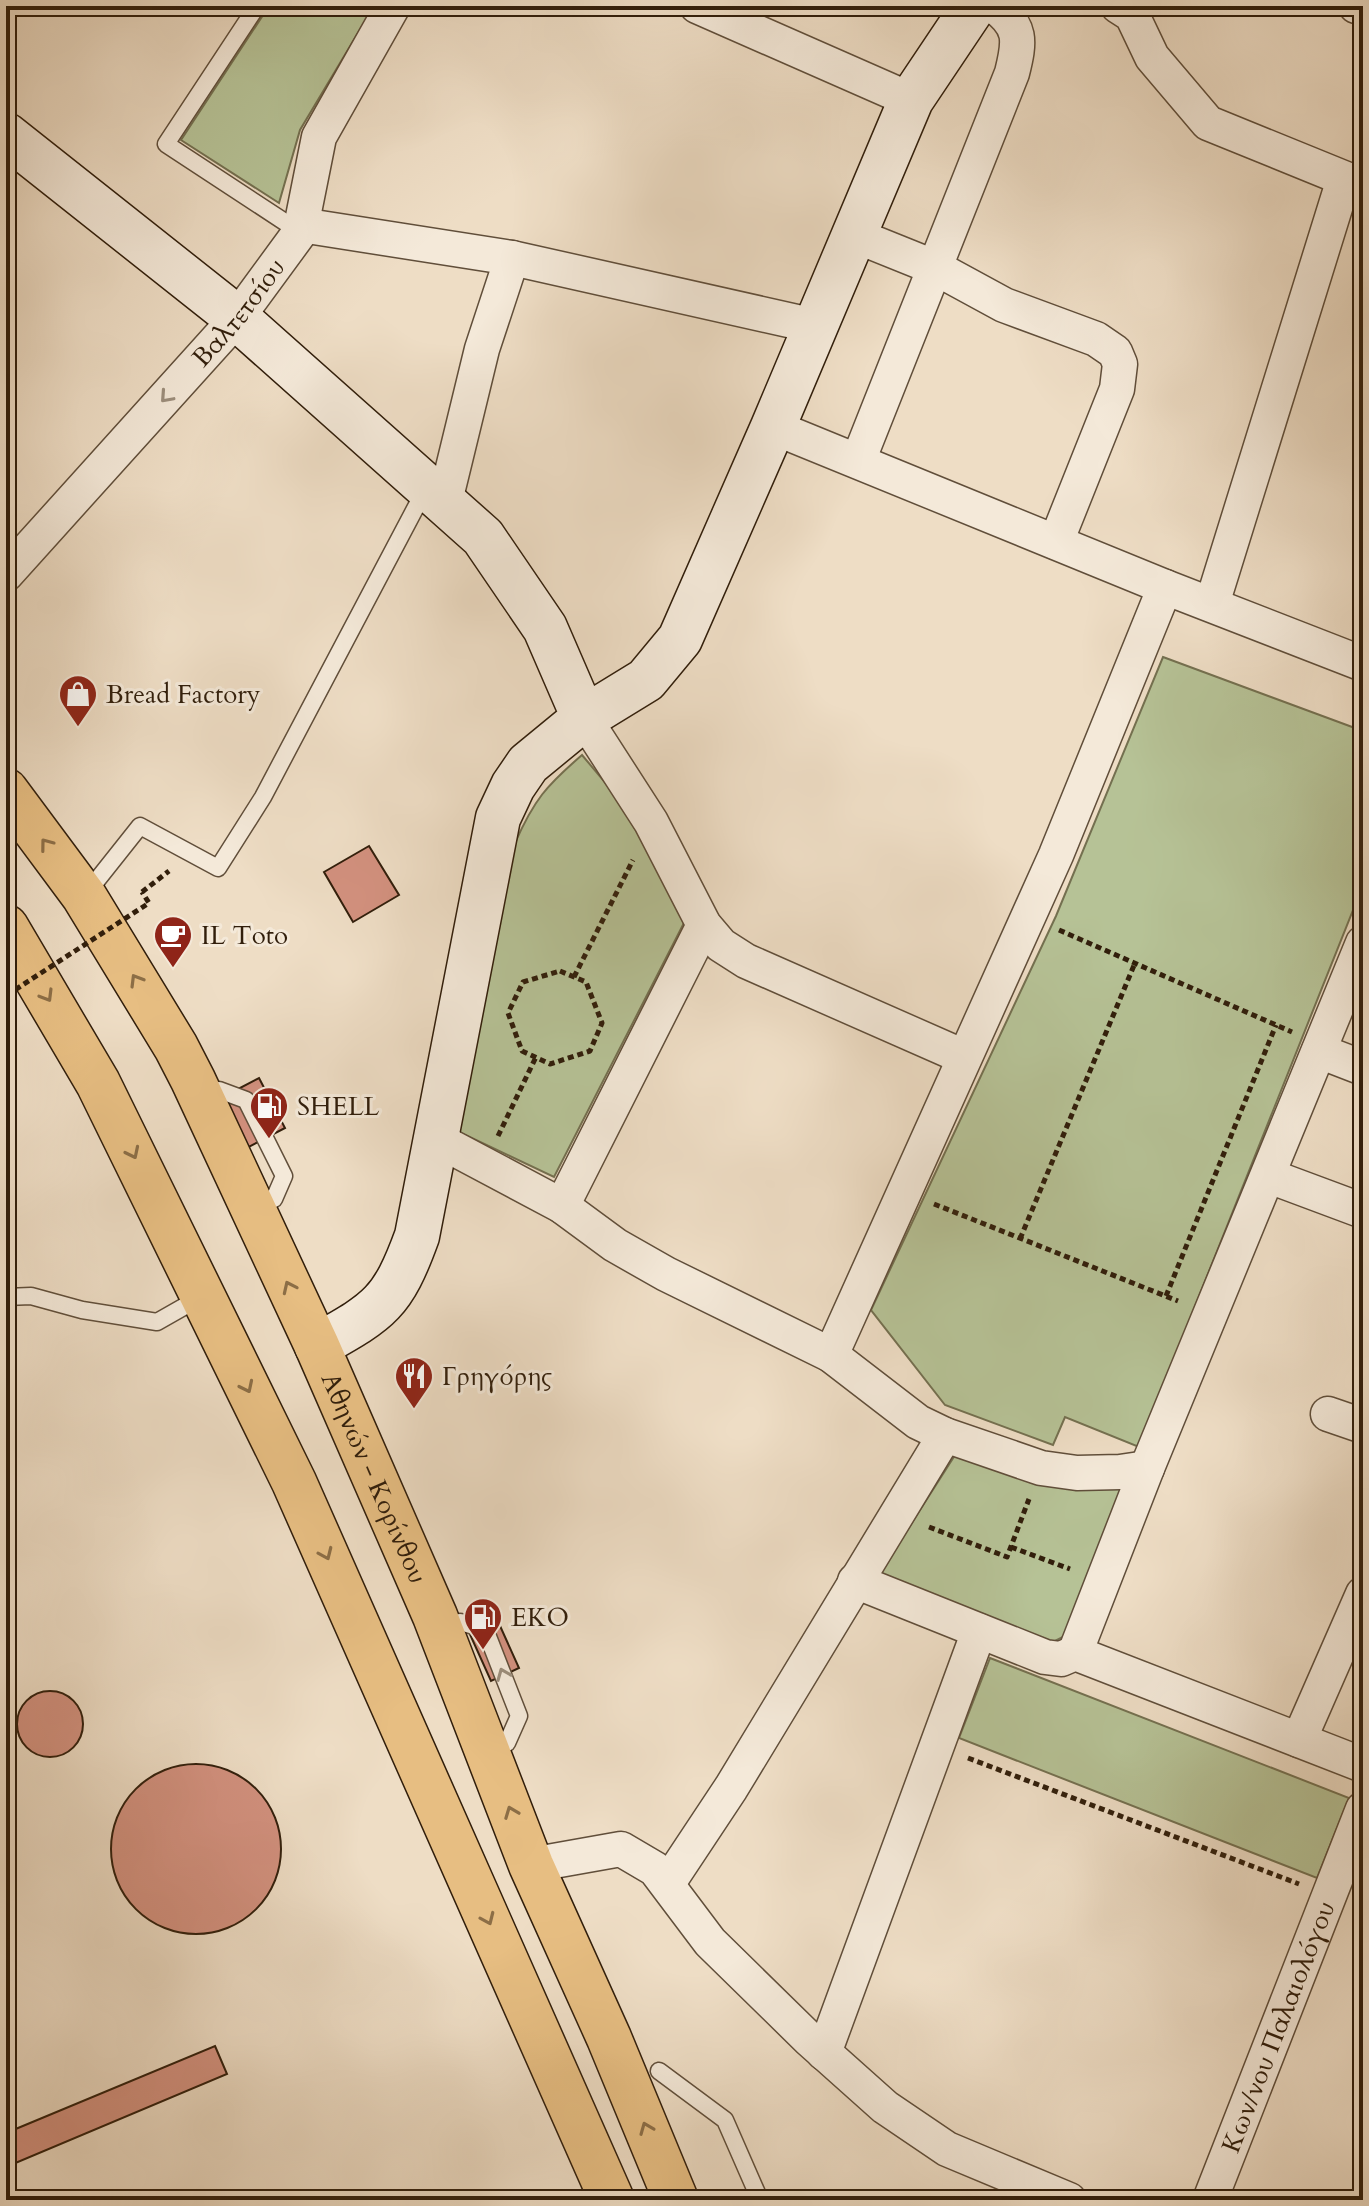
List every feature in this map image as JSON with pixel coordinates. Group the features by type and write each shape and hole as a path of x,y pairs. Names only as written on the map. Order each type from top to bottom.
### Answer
{"highway":[{"name":"Αθηνών - Κορίνθου","path":"6,791 84,896 176,1047 317,1346 435,1616 531,1865 609,2038 676,2200"},
{"path":"6,927 98,1083 294,1482 612,2200"}],"street":[{"name":"Βαλτετσίου","path":"6,574 237,318 300,228 319,137 393,6"},
{"path":"697,6 911,100"},
{"path":"317,1346 366,1318 389,1298 404,1271 417,1236 498,818 513,786 528,764 584,718 646,680 680,639 911,100 974,6"},
{"path":"858,461 999,109 1018,52 1018,32 1006,15 994,6"},
{"path":"1118,6 1132,15 1152,57 1208,123 1354,182 1212,604"},
{"path":"1356,6 1363,8"},
{"path":"6,135 237,318 483,537 545,628 584,718 651,822 704,925 721,945 746,961 964,1057"},
{"path":"300,228 512,258 815,326"},
{"path":"854,235 936,268 1004,305 1096,339 1115,352 1120,364 1117,389 1056,542"},
{"path":"436,494 512,258"},
{"path":"773,427 1363,664"},
{"path":"831,1355 1029,917 1165,587"},
{"path":"562,1206 704,925"},
{"path":"1075,1653 1147,1468 1363,943"},
{"path":"1321,1048 1363,1068"},
{"path":"436,1139 562,1206 615,1245 666,1274 831,1355 918,1422 945,1435 1041,1468 1077,1473 1147,1468"},
{"path":"1269,1176 1363,1211"},
{"path":"1328,1414 1363,1426"},
{"path":"668,1883 731,1788 945,1435"},
{"path":"855,1581 1045,1657 1061,1659 1075,1653 1363,1765"},
{"path":"1299,1740 1363,1594"},
{"path":"824,2053 979,1631"},
{"name":"Κων/νου Παλαιολόγου","path":"1210,2200 1363,1809"},
{"path":"531,1865 621,1849 655,1869 710,1942 824,2053 885,2107 947,2149 1069,2200"}],"lane":[{"path":"257,6 166,144 300,228"},
{"path":"84,896 140,826 218,868 263,797 436,494"},
{"path":"219,1090 246,1100 284,1176 274,1199"},
{"path":"6,1297 31,1296 82,1310 157,1322 202,1296"},
{"path":"460,1622 485,1629 519,1716 507,1743"},
{"path":"659,2071 725,2120 760,2200"}],"path":[{"path":"574,977 651,822"},
{"path":"7,995 149,903 142,892 170,872 162,863"},
{"path":"1029,917 1276,1025 1321,1048"},
{"path":"1020,1239 1135,963"},
{"path":"560,971 586,982 602,1023 590,1051 550,1064 536,1057 522,1051 508,1013 523,982 560,971"},
{"path":"1166,1296 1276,1025"},
{"path":"484,1164 536,1057"},
{"path":"904,1192 1212,1315"},
{"path":"896,1515 1007,1557 1041,1468"},
{"path":"1011,1547 1103,1582"},
{"path":"938,1747 1330,1895"}],"green space":[{"path":"269,6 360,6 370,13 300,130 279,203 181,140"},
{"path":"1163,657 1363,731 1363,885 1139,1447 1065,1417 1053,1445 945,1405 871,1310 1056,916"},
{"path":"582,755 614,793 687,917 554,1177 457,1131 515,843 542,794"},
{"path":"957,1452 1125,1486 1065,1636 1049,1644 879,1574"},
{"path":"990,1658 1349,1798 1317,1878 959,1738"}],"building":[{"path":"369,846 399,895 353,922 324,872"},
{"path":"259,1078 285,1128 243,1150 217,1100"},
{"path":"496,1617 519,1668 491,1681 468,1630"},
{"path":"50,1691 73,1701 83,1724 73,1747 50,1757 27,1747 17,1724 27,1701"},
{"path":"6,1736 12,1758 6,1773"},
{"path":"196,1764 228,1771 256,1789 274,1817 281,1849 274,1881 256,1909 228,1927 196,1934 164,1927 136,1909 118,1881 111,1849 118,1817 136,1789 164,1771"},
{"path":"215,2046 227,2074 6,2167 6,2133"}],"place":[{"name":"Bread Factory","path":"78,728"},
{"name":"IL Toto","path":"173,969"},
{"name":"SHELL","path":"269,1140"},
{"name":"Γρηγόρης","path":"414,1410"},
{"name":"EKO","path":"483,1651"}]}
